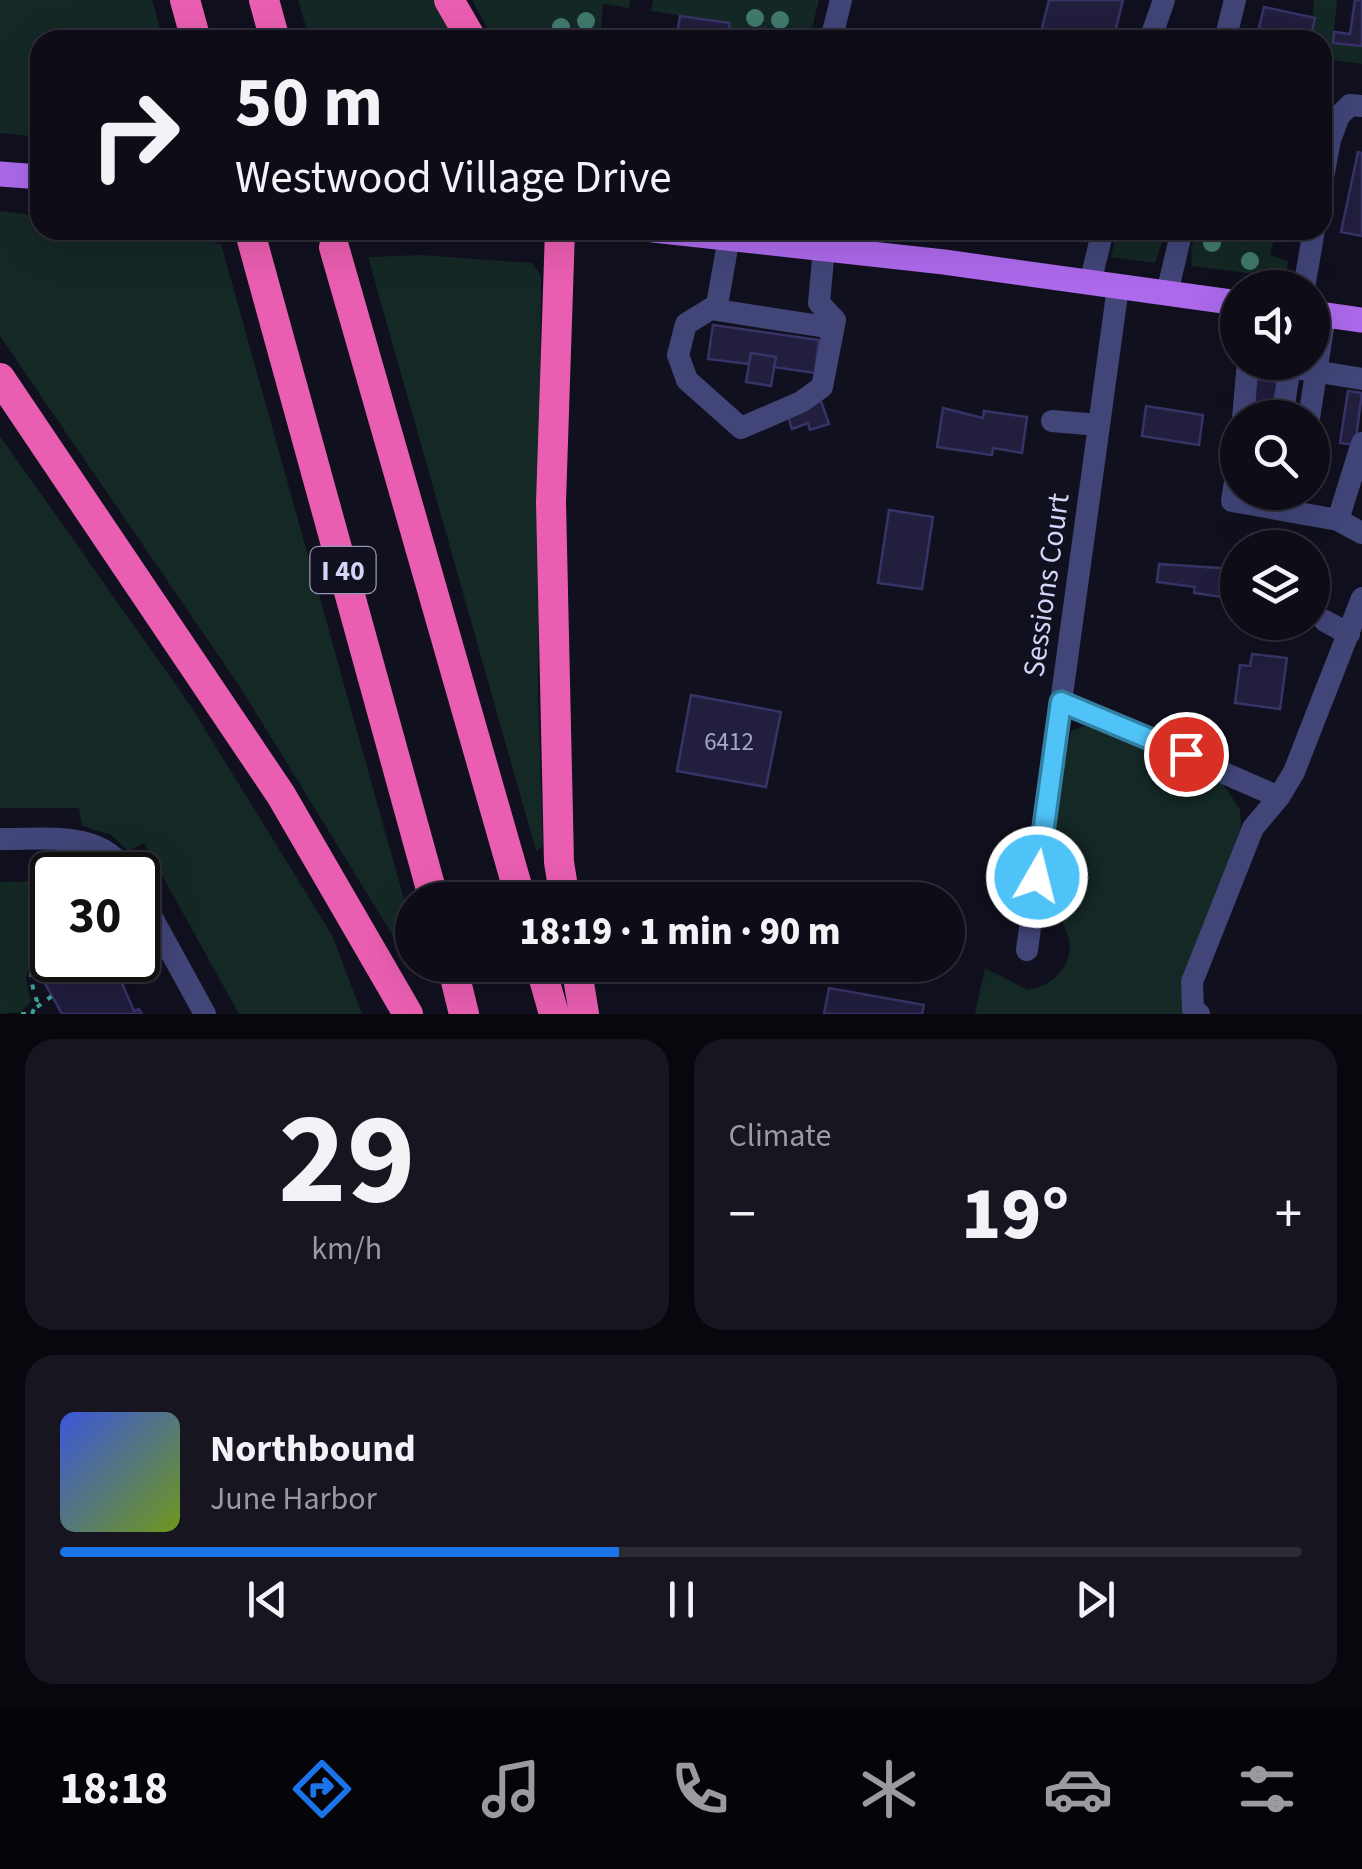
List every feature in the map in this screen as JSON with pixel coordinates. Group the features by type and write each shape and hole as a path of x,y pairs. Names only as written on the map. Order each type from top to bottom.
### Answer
{"highway":[{"path":"185,0 193,30"},
{"path":"264,0 272,30"},
{"path":"450,0 466,30"},
{"name":"I 40","path":"252,240 429,882"},
{"path":"560,240 552,536 562,882"},
{"name":"I 40","path":"334,246 516,882"},
{"path":"0,378 280,795 408,1014"},
{"path":"456,982 464,1014"},
{"path":"545,982 554,1014"},
{"path":"579,982 584,1014"}],"main road":[{"path":"0,174 30,176"},
{"path":"799,240 824,248 1220,301"},
{"path":"1330,316 1362,320"}],"street":[{"path":"833,30 840,0"},
{"path":"1154,30 1164,0"},
{"path":"1227,30 1234,0"},
{"path":"1332,144 1339,116 1350,105 1362,106"},
{"path":"719,240 716,305 686,324 678,356 687,380 741,428 802,402 822,386 834,320 819,303 824,248"},
{"path":"1090,283 1100,240"},
{"path":"1168,294 1180,240"},
{"path":"1307,270 1312,240"},
{"name":"Sessions Court","path":"1027,950 1118,287"},
{"path":"710,309 833,328"},
{"path":"1330,372 1362,379"},
{"path":"1052,422 1098,426"},
{"path":"1338,520 1362,443"},
{"path":"1314,510 1362,533"},
{"path":"1199,1014 1193,1008 1192,982 1253,828 1294,772 1362,598"},
{"path":"1330,623 1349,634"},
{"path":"1061,702 1279,797"},
{"path":"0,840 89,841 110,852"},
{"path":"160,932 205,1014"}],"path":[{"path":"32,982 37,1007"},
{"path":"21,1014 30,1014 50,998 34,994"}],"green space":[{"path":"0,0 152,0 160,30 30,30 30,136 0,133"},
{"path":"298,0 433,0 450,30 307,30"},
{"path":"472,0 630,0 629,8 603,4 601,30 488,30"},
{"path":"653,0 819,0 812,30 728,30 729,23 651,11"},
{"path":"1314,0 1337,0 1333,42 1362,46 1362,64 1332,60 1332,30 1311,30"},
{"path":"0,211 30,215 30,240 197,240 221,244 399,882 395,882 395,939 242,690 0,336"},
{"path":"1115,240 1163,240 1155,263 1111,257"},
{"path":"1196,240 1274,240 1270,255 1288,261 1286,270 1192,266 1191,246"},
{"path":"421,255 532,263 541,275 538,692 543,846 536,851 368,257"},
{"path":"0,436 190,705 332,935 362,1014 239,1014 160,872 160,852 149,852 144,843 128,851 111,835 82,826 79,808 0,808"},
{"path":"1089,724 1222,783 1240,809 1241,827 1187,974 1186,1014 975,1014 985,968 1028,990 1052,980 1068,958 1069,939 1049,895 1047,871 1069,739 1072,731"},
{"path":"30,881 30,964 26,978 31,1002 21,1012 0,1014 0,882"}],"building":[{"path":"1049,0 1123,0 1116,30 1042,30"},
{"path":"1355,0 1362,0 1362,46 1333,43 1334,32 1350,34"},
{"path":"1264,7 1315,18 1312,30 1258,30"},
{"path":"680,16 730,23 729,30 678,30"},
{"path":"1358,152 1362,153 1362,236 1341,232"},
{"path":"713,325 819,340 815,373 774,367 776,357 751,353 749,364 708,359"},
{"path":"751,353 776,357 771,386 746,382"},
{"path":"1255,380 1279,382 1276,400 1252,400"},
{"path":"1348,391 1362,393 1355,445 1340,443"},
{"path":"821,401 829,424 810,430 808,423 792,429 787,413"},
{"path":"1146,406 1203,415 1199,445 1142,436"},
{"path":"943,408 983,418 984,411 1027,417 1022,453 993,448 992,455 937,447"},
{"path":"889,510 933,517 922,589 878,583"},
{"path":"1159,564 1220,568 1220,597 1194,593 1195,587 1157,582"},
{"path":"1252,654 1287,658 1280,709 1235,703 1240,665 1250,666"},
{"path":"691,695 781,712 766,787 677,771"},
{"path":"44,982 121,982 134,1011 139,1009 142,1014 62,1014"},
{"path":"829,988 924,1005 922,1014 824,1014"}],"route":[{"path":"1037,877 1061,702 1086,709 1186,754"}]}
